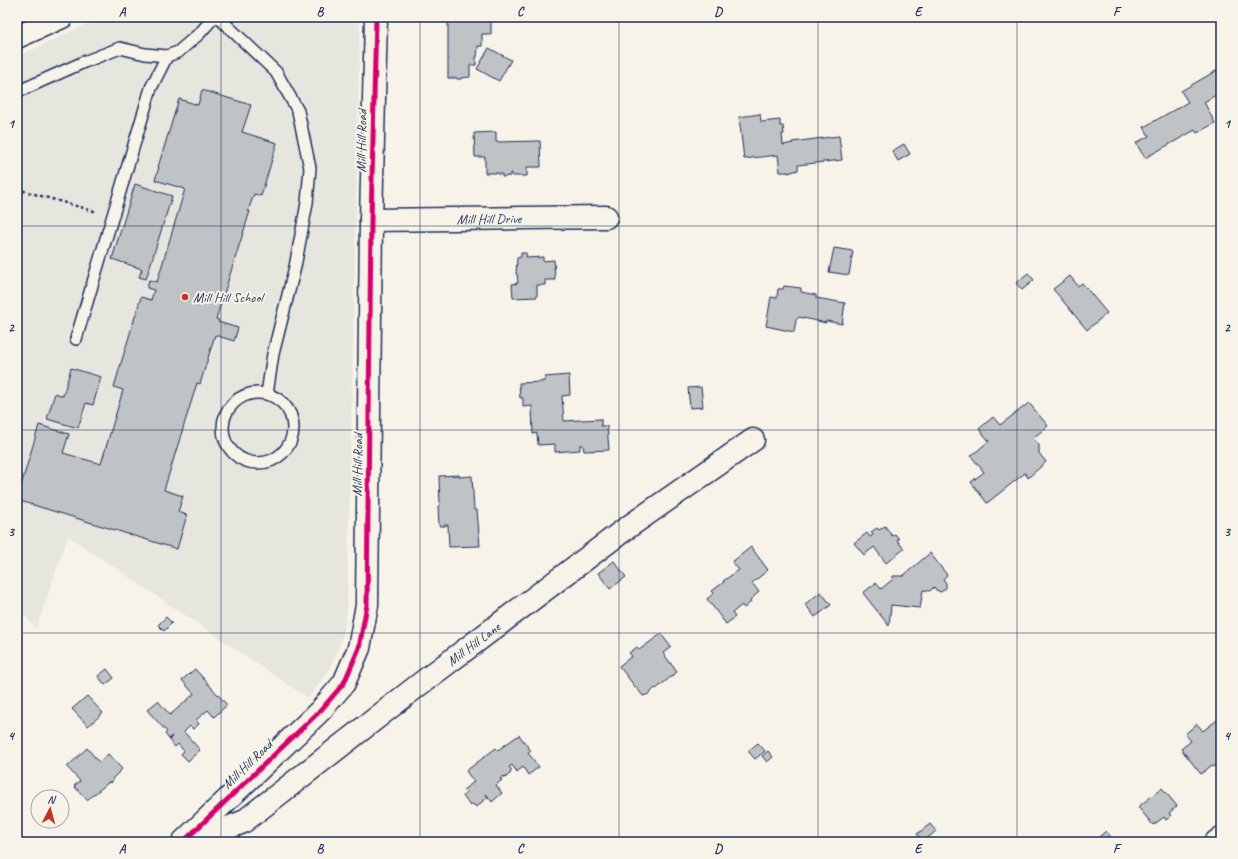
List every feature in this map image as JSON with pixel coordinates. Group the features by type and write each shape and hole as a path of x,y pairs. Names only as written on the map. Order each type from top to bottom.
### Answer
{"street":[{"path":"17,38 62,17"},
{"name":"Mill Hill Road","path":"183,842 326,704 344,684 359,648 367,605 371,220 376,17"},
{"name":"Mill Hill Drive","path":"371,220 606,217"},
{"name":"Mill Hill Lane","path":"192,842 243,822 420,684 624,530 753,440"},
{"path":"1216,842 1221,838"}],"lane":[{"path":"17,92 84,62 120,48 144,54 167,56 178,52 200,33 214,17"},
{"path":"218,17 276,72 298,111 310,168 307,203 295,266 273,354 267,394"},
{"path":"76,339 152,88 167,56"},
{"path":"253,393 267,394 279,399 289,409 293,422 293,436 287,449 277,458 264,463 250,462 238,457 228,447 223,434 224,420 230,407 240,398 253,393"}],"path":[{"path":"17,189 113,217"}],"shaded area":[{"name":"Mill Hill School","path":"102,17 360,17 347,611 343,633 336,655 326,675 308,698 68,536 36,629 17,606 17,57"}],"building":[{"path":"457,17 491,19 491,34 482,34 482,46 478,46 476,65 470,65 470,77 461,79 448,78 448,18"},
{"path":"489,48 511,60 499,81 477,69"},
{"path":"1221,68 1221,92 1204,102 1215,123 1197,133 1195,130 1145,158 1136,143 1149,136 1144,127 1188,102 1181,91"},
{"path":"202,90 251,105 242,132 277,143 261,196 254,194 248,211 250,211 216,319 219,320 218,322 238,328 234,341 215,335 200,384 197,383 164,490 183,496 178,512 187,515 177,549 17,499 39,425 69,434 63,453 101,464 123,390 114,387 141,297 151,300 154,290 147,288 149,280 157,282 185,189 155,180 158,167 179,99 198,105"},
{"path":"760,114 761,122 780,120 780,126 783,126 784,134 782,134 783,145 793,143 792,142 839,136 842,160 798,165 798,170 788,173 780,172 778,155 744,159 739,117"},
{"path":"496,132 496,142 540,141 541,167 527,167 527,176 512,176 512,173 510,173 510,176 502,177 502,174 498,173 485,173 485,157 475,157 474,133"},
{"path":"904,144 910,154 898,161 892,151"},
{"path":"135,184 172,196 146,279 139,277 142,269 112,259"},
{"path":"834,248 853,251 849,275 829,272"},
{"path":"521,253 526,253 527,258 543,257 543,261 554,260 555,280 545,280 545,285 537,285 537,297 513,298 512,284 518,283 516,274 517,258 521,257"},
{"path":"1028,273 1034,280 1022,290 1016,283"},
{"path":"1070,276 1078,286 1082,283 1107,313 1087,330 1053,289"},
{"path":"784,286 801,288 801,292 816,295 816,298 845,303 842,324 826,321 826,323 799,317 796,320 794,332 766,326 771,297 777,298 778,289 783,289"},
{"path":"71,368 101,377 93,405 86,403 78,428 47,419 55,393 63,396"},
{"path":"569,375 570,395 562,396 564,421 601,419 601,426 607,426 609,450 584,451 583,445 580,445 580,450 555,452 555,444 538,445 537,433 533,434 532,406 523,407 523,398 520,398 519,383 542,382 545,381 545,377"},
{"path":"701,387 703,407 690,408 688,388"},
{"path":"1029,403 1048,426 1033,438 1039,445 1039,453 1046,462 1028,478 1025,473 987,503 971,482 984,472 971,456 989,441 979,429 993,417 1000,425"},
{"path":"459,475 460,477 472,476 474,510 477,510 480,546 449,547 448,525 439,526 439,476"},
{"path":"885,526 892,536 895,534 899,539 897,540 904,549 886,563 874,547 864,555 854,543 867,533 870,537 873,535 871,532 877,528 879,530"},
{"path":"751,547 768,570 752,583 759,592 744,608 742,605 732,613 735,617 726,624 707,599 714,593 712,591 724,582 723,581 739,570 732,562"},
{"path":"930,553 947,575 943,579 946,583 946,588 941,592 936,590 934,587 930,591 923,590 920,608 891,605 889,626 863,593 876,583 881,589 893,579 893,576 903,576"},
{"path":"614,561 626,577 610,589 598,573"},
{"path":"821,592 831,605 815,617 805,604"},
{"path":"166,617 172,623 164,631 158,625"},
{"path":"661,634 671,647 663,653 677,672 649,694 643,696 636,687 635,688 632,685 633,684 619,666 632,656 629,653 637,647 639,650"},
{"path":"107,669 114,678 105,685 98,676"},
{"path":"195,669 227,705 214,717 208,710 196,720 199,724 193,729 190,726 184,732 200,750 188,761 181,754 184,751 178,744 175,747 169,740 172,737 171,736 169,739 165,734 167,732 147,710 158,701 170,715 194,694 182,680"},
{"path":"87,696 103,713 88,726 72,709"},
{"path":"1217,720 1221,726 1221,764 1220,762 1213,767 1212,765 1201,774 1181,749 1191,741 1185,734 1197,724 1203,731"},
{"path":"519,735 531,751 528,753 539,767 528,775 523,767 517,772 512,765 509,767 512,770 510,772 511,773 505,778 504,776 500,779 502,780 496,785 502,793 492,802 486,794 488,797 476,807 473,804 470,806 463,796 466,793 463,790 474,782 466,771 496,748 498,750"},
{"path":"758,743 765,751 755,759 748,751"},
{"path":"87,748 99,762 108,754 122,769 112,779 114,780 110,783 109,782 87,800 74,786 80,781 67,767"},
{"path":"768,751 773,757 767,762 762,756"},
{"path":"1162,788 1177,806 1169,813 1171,816 1166,820 1164,817 1153,825 1138,807"},
{"path":"930,824 936,831 923,842 917,834"},
{"path":"1106,831 1115,842 1093,842"}],"cycle path":[{"path":"183,842 321,710 344,683 359,648 367,605 371,220 376,17"}],"place":[{"name":"Mill Hill School","path":"185,297"}]}
